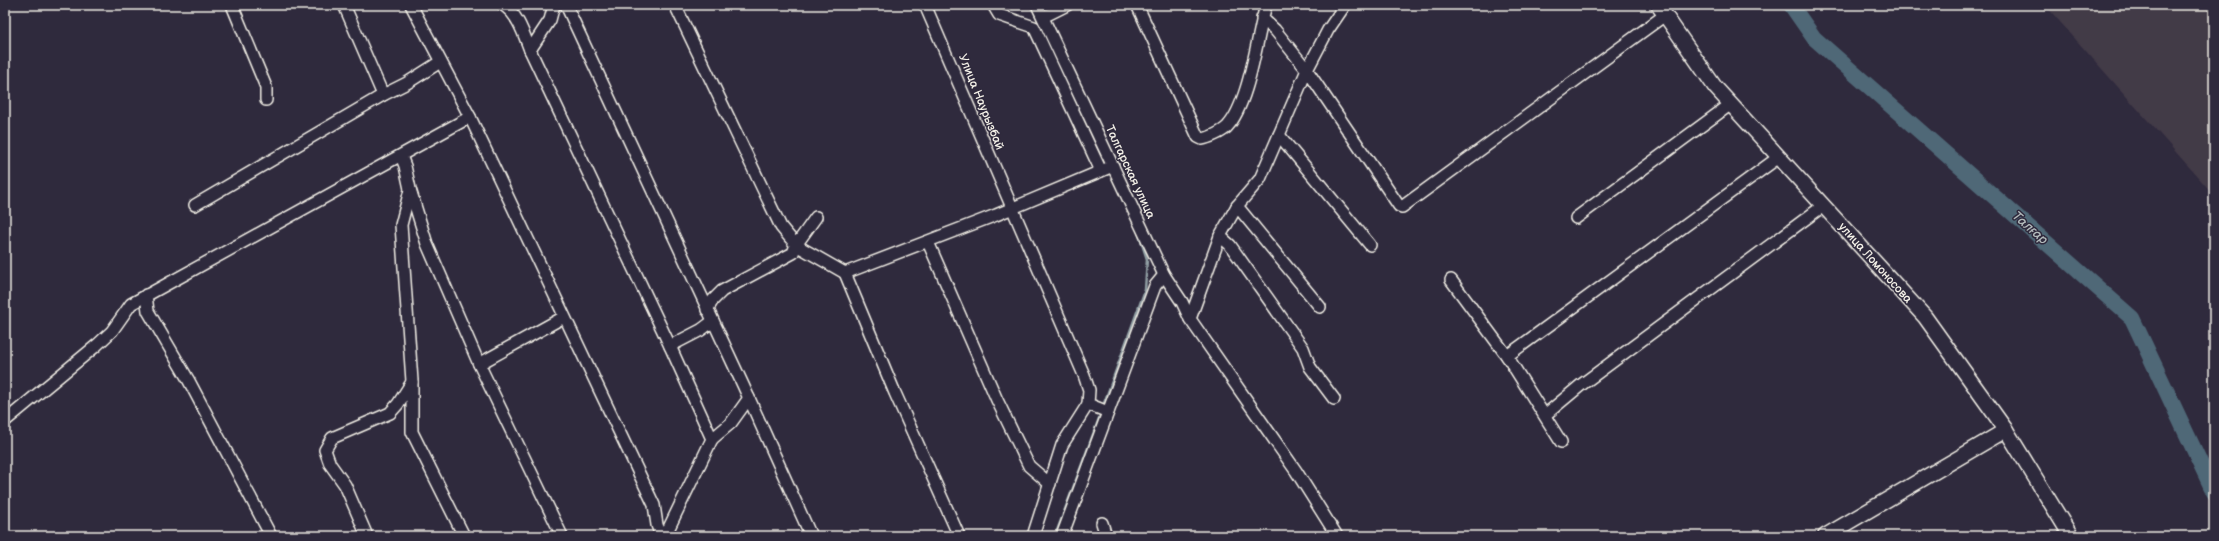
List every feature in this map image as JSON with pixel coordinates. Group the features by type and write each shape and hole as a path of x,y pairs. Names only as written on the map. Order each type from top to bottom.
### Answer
{"main road":[{"name":"улица Ломоносова","path":"1662,10 1714,86 1925,317 2006,430 2071,536"},
{"path":"1825,536 2006,430"}],"street":[{"path":"232,5 266,87 266,100"},
{"path":"344,5 383,94"},
{"path":"411,5 470,117 654,505 657,526 661,536"},
{"path":"503,5 508,8 520,26 712,439"},
{"path":"530,50 550,20 554,5"},
{"path":"566,5 749,398 811,536"},
{"path":"675,5 781,226 796,245 845,274 895,394 959,536"},
{"name":"Улица Наурызбай","path":"925,5 1089,390 1100,409"},
{"path":"845,274 1011,209 1107,168 1034,27 999,14 993,5"},
{"name":"Талгарская улица","path":"1037,5 1107,168 1164,275 1182,302 1190,319 1296,471 1337,536"},
{"path":"1043,17 1067,5"},
{"path":"1136,5 1198,137 1202,138 1226,128 1235,116 1245,91 1266,5"},
{"path":"1190,319 1220,236 1238,206 1260,179 1307,70 1328,30 1345,5"},
{"path":"1262,18 1275,30 1307,70 1383,183 1399,206 1402,207 1662,10"},
{"path":"195,205 383,94 407,84 440,62"},
{"path":"1576,218 1731,104"},
{"path":"5,421 97,345 112,330 131,304 470,117"},
{"path":"1279,134 1370,245"},
{"path":"401,156 427,244 479,364 562,536"},
{"path":"1507,356 1779,157"},
{"path":"410,189 401,225 412,381 412,432 464,536"},
{"path":"1238,206 1320,307"},
{"path":"1545,416 1619,357 1823,206"},
{"path":"708,310 713,300 722,291 793,253 796,245 816,217"},
{"path":"1220,236 1230,245 1303,348 1310,367 1334,399"},
{"path":"928,242 997,400 1029,466 1050,484"},
{"path":"1062,536 1100,409 1155,286 1164,275"},
{"path":"1451,280 1507,356 1561,442"},
{"path":"146,295 148,311 189,381 271,536"},
{"path":"479,364 564,318"},
{"path":"670,346 688,338 713,321"},
{"path":"367,536 345,485 330,464 325,450 332,438 390,413 398,404 412,381"},
{"path":"665,536 712,439 730,423 749,398"},
{"path":"1033,536 1062,445 1100,409"},
{"path":"1102,523 1106,536"}],"shaded area":[{"path":"2045,5 2214,5 2214,195"}],"waterway":[{"name":"Талғар","path":"1791,5 1814,38 2132,318 2214,492"},
{"path":"1103,406 1145,290 1147,259 1138,232"},
{"path":"1055,536 1101,413"}]}
